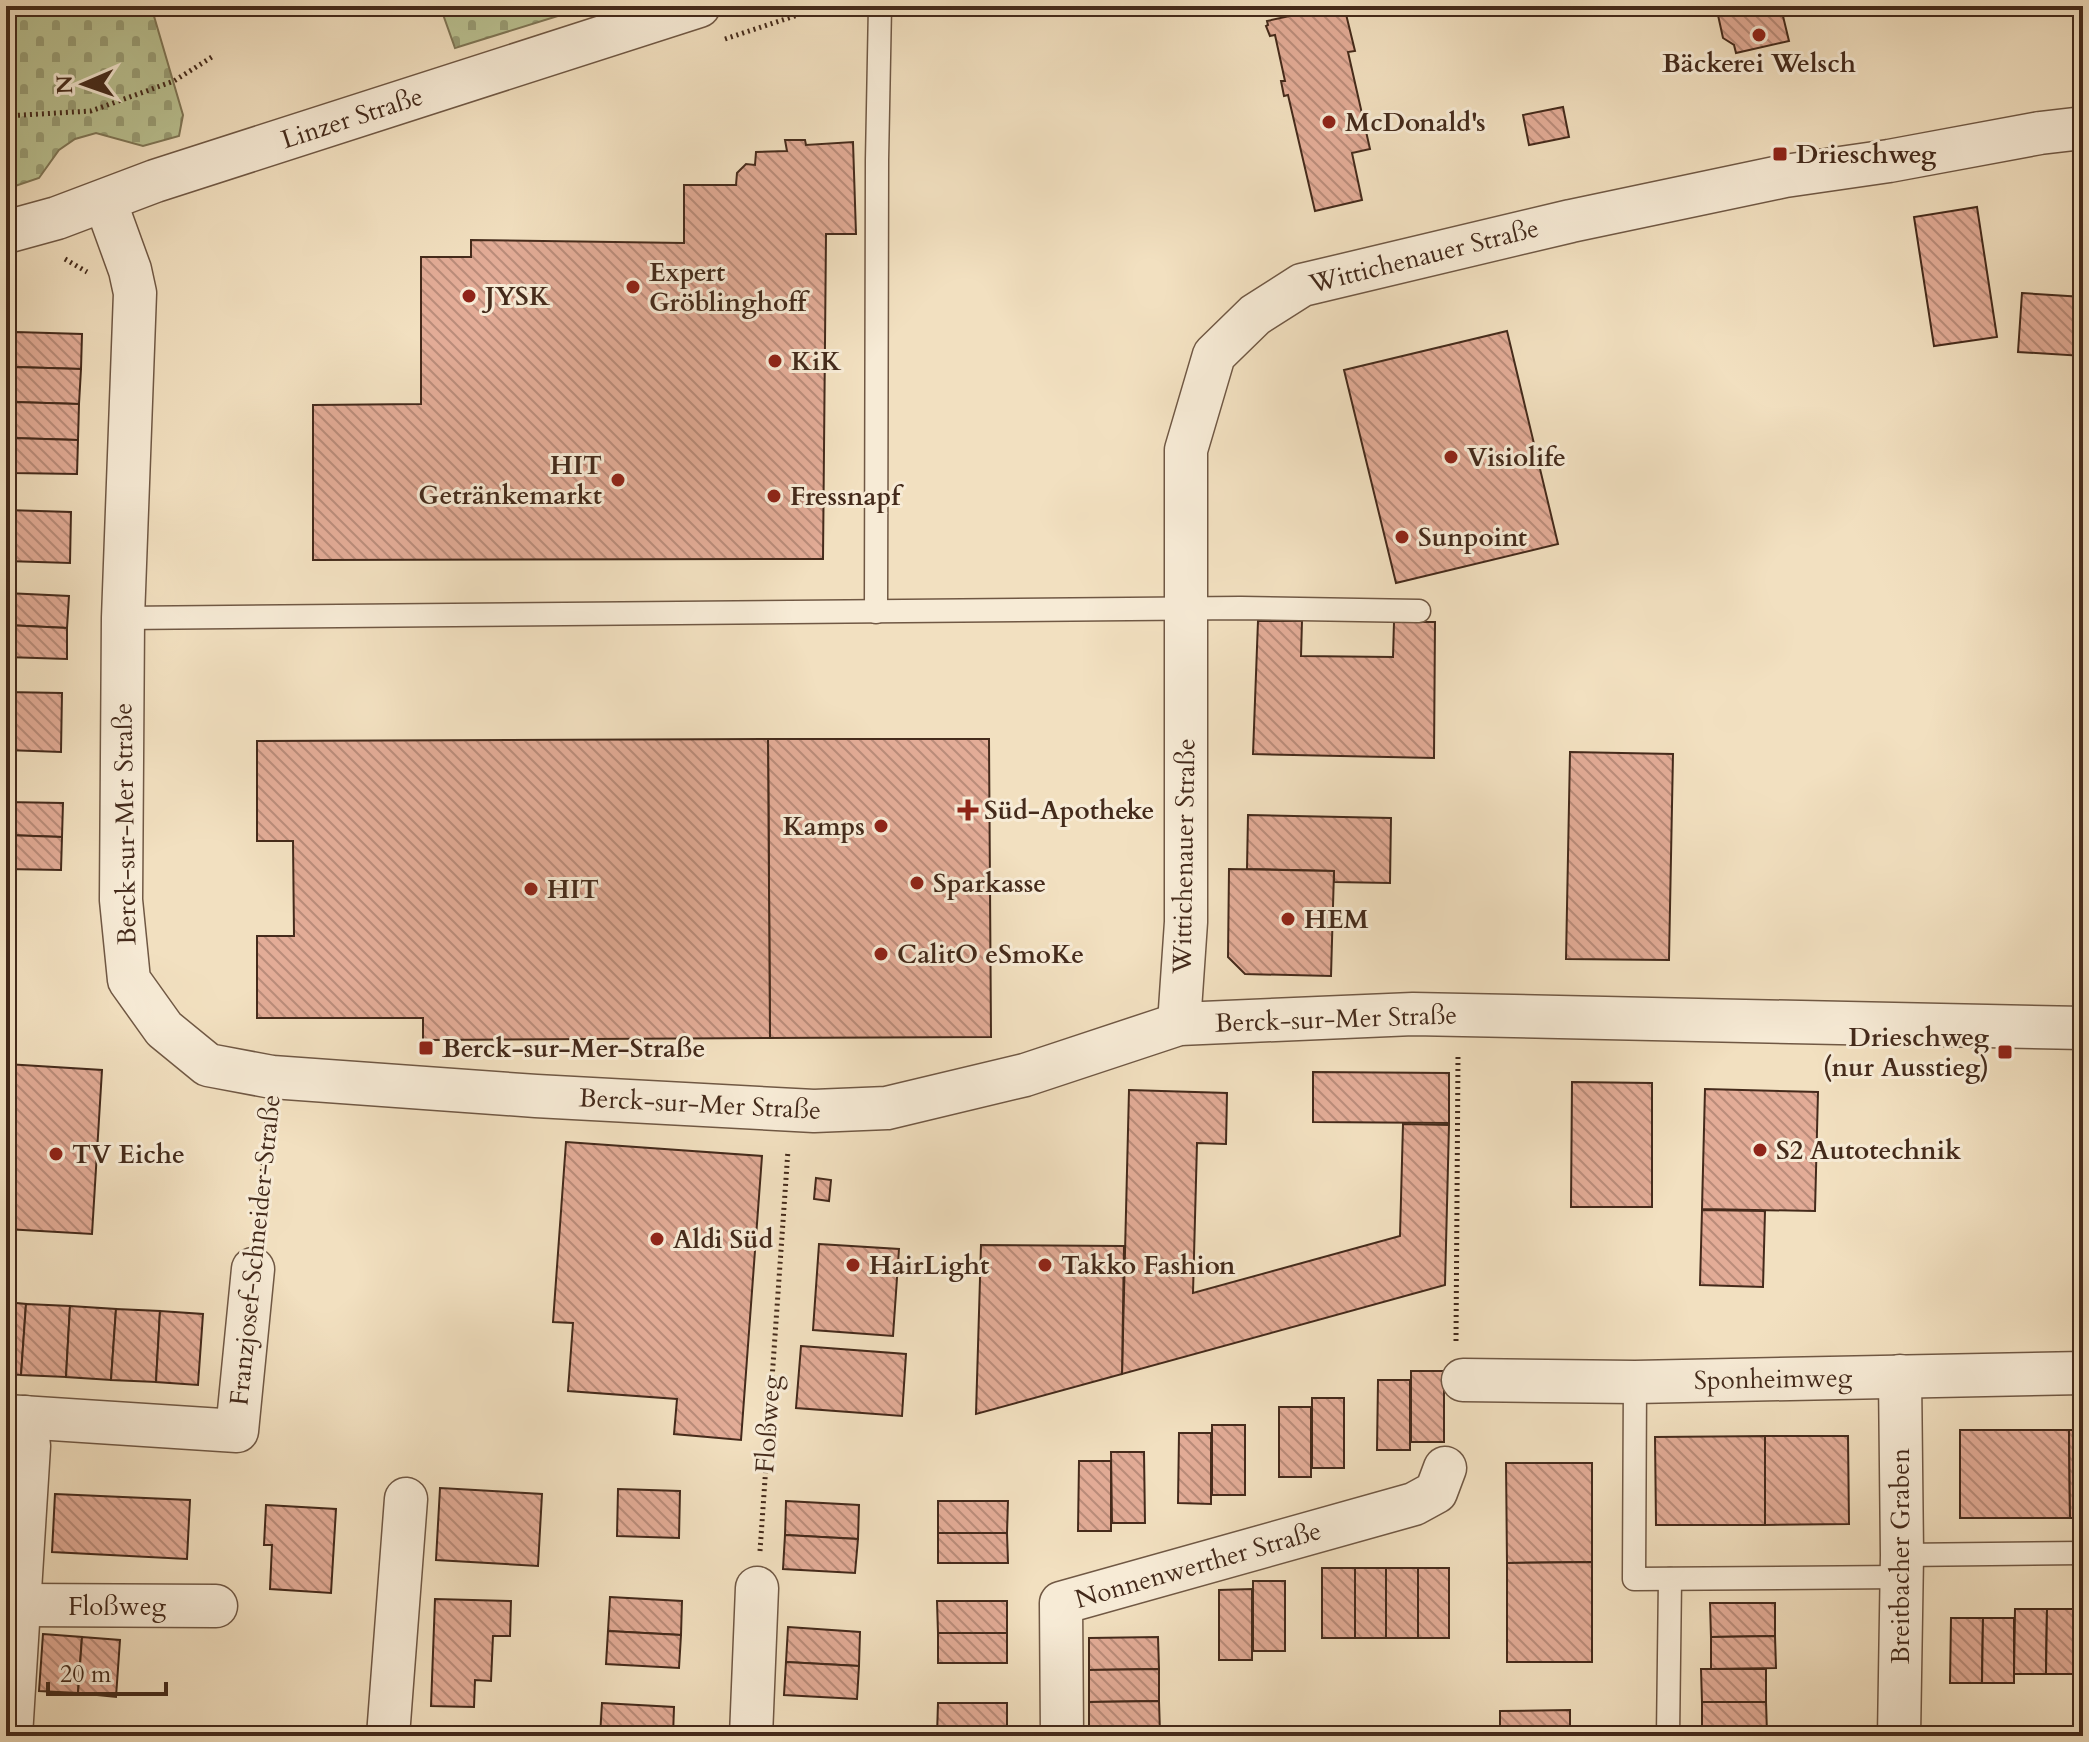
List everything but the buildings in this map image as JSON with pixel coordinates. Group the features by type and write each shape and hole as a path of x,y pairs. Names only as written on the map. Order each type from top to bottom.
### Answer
{"street":[{"name":"Linzer Straße","path":"6,232 57,218 155,181 699,6"},
{"name":"Wittichenauer Straße","path":"1179,1024 1186,922 1186,450 1214,355 1255,315 1302,285 1571,221 1740,185 2083,128"},
{"name":"Berck-sur-Mer Straße","path":"105,201 135,293 123,618 121,900 129,980 164,1029 208,1065 272,1077 790,1111 895,1107 1025,1075 1179,1024 1459,1014 2083,1028"},
{"name":"Franzjosef-Schneider-Straße","path":"15,1417 237,1431 253,1269"},
{"name":"Sponheimweg","path":"1470,1380 1635,1382 2083,1373"},
{"name":"Breitbacher Graben","path":"1899,1736 1902,1566 1900,1376"},
{"path":"11,1736 29,1446 15,1417"},
{"name":"Nonnenwerther Straße","path":"1062,1736 1061,1603 1414,1504 1436,1492 1445,1468"},
{"path":"388,1736 406,1499"},
{"path":"751,1736 757,1588"},
{"name":"Floßweg","path":"19,1605 216,1606"}],"lane":[{"path":"876,612 880,6"},
{"path":"123,618 1186,609 1419,611"},
{"path":"1635,1382 1634,1579 1902,1566 2083,1553"},
{"path":"1668,1736 1670,1579"}],"path":[{"path":"6,116 91,111 174,81 215,55"},
{"path":"1459,1014 1454,1338 1470,1380"},
{"name":"Franzjosef-Schneider-Straße","path":"253,1269 272,1077"},
{"name":"Floßweg","path":"757,1588 790,1111"}],"green space":[{"path":"6,6 151,6 183,115 179,136 143,146 96,133 75,139 59,150 39,178 6,189"},
{"path":"440,6 590,6 455,48"}],"place":[{"name":"Bäckerei Welsch","path":"1759,35"},
{"name":"McDonald's","path":"1329,122"},
{"name":"Drieschweg","path":"1780,154"},
{"name":"Expert Gröblinghoff","path":"633,287"},
{"name":"JYSK","path":"469,296"},
{"name":"KiK","path":"775,361"},
{"name":"Visiolife","path":"1451,457"},
{"name":"HIT Getränkemarkt","path":"618,480"},
{"name":"Fressnapf","path":"774,496"},
{"name":"Sunpoint","path":"1402,537"},
{"name":"Süd-Apotheke","path":"968,810"},
{"name":"Kamps","path":"881,826"},
{"name":"Sparkasse","path":"917,883"},
{"name":"HIT","path":"531,889"},
{"name":"HEM","path":"1288,919"},
{"name":"CalitO eSmoKe","path":"881,954"},
{"name":"Berck-sur-Mer-Straße","path":"426,1048"},
{"name":"Drieschweg (nur Ausstieg)","path":"2005,1052"},
{"name":"S2 Autotechnik","path":"1760,1150"},
{"name":"TV Eiche","path":"56,1154"},
{"name":"Aldi Süd","path":"657,1239"},
{"name":"HairLight","path":"853,1265"},
{"name":"Takko Fashion","path":"1045,1265"}]}
